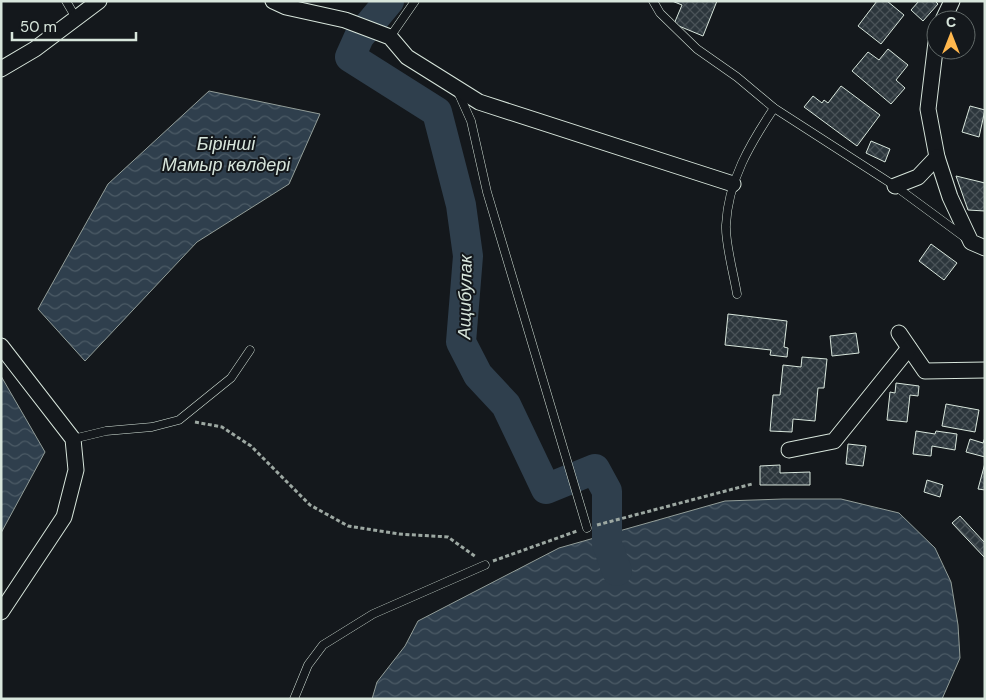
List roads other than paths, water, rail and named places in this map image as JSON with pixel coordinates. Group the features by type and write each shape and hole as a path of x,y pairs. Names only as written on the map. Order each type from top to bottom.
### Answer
{"street":[{"path":"1,69 35,49 99,1"},
{"path":"273,1 286,8 345,20 390,37 407,57 479,102 733,184"},
{"path":"934,60 928,109 936,157 950,198 971,242 985,248"},
{"path":"895,186 918,177 936,157"},
{"path":"898,333 925,371 985,370"},
{"path":"1,346 73,439 76,470 64,517 1,612"},
{"path":"789,450 834,441 909,348"}],"lane":[{"path":"66,1 76,18"},
{"path":"390,37 415,1"},
{"path":"653,1 660,14 697,49 737,76 774,108 895,186 971,242"},
{"path":"457,90 471,121 487,192 587,528"},
{"path":"737,294 725,226 733,184 749,146 774,108"},
{"path":"73,439 106,430 152,427 180,420 231,378 250,350"},
{"path":"294,699 308,665 323,645 372,614 485,565"}],"water":[{"name":"Бірінші Мамыр көлдері","path":"209,91 320,114 289,184 197,242 85,361 38,309 108,184"},
{"path":"1,376 45,452 1,533"},
{"path":"841,499 899,513 935,548 951,582 958,625 960,658 942,699 372,699 377,682 405,646 418,621 559,548 725,501"}],"waterway":[{"name":"Ащибулак","path":"389,1 359,37 350,57 437,112 461,205 468,256 461,342 478,375 506,405 546,489 595,469 607,491 607,544 617,571"}]}
